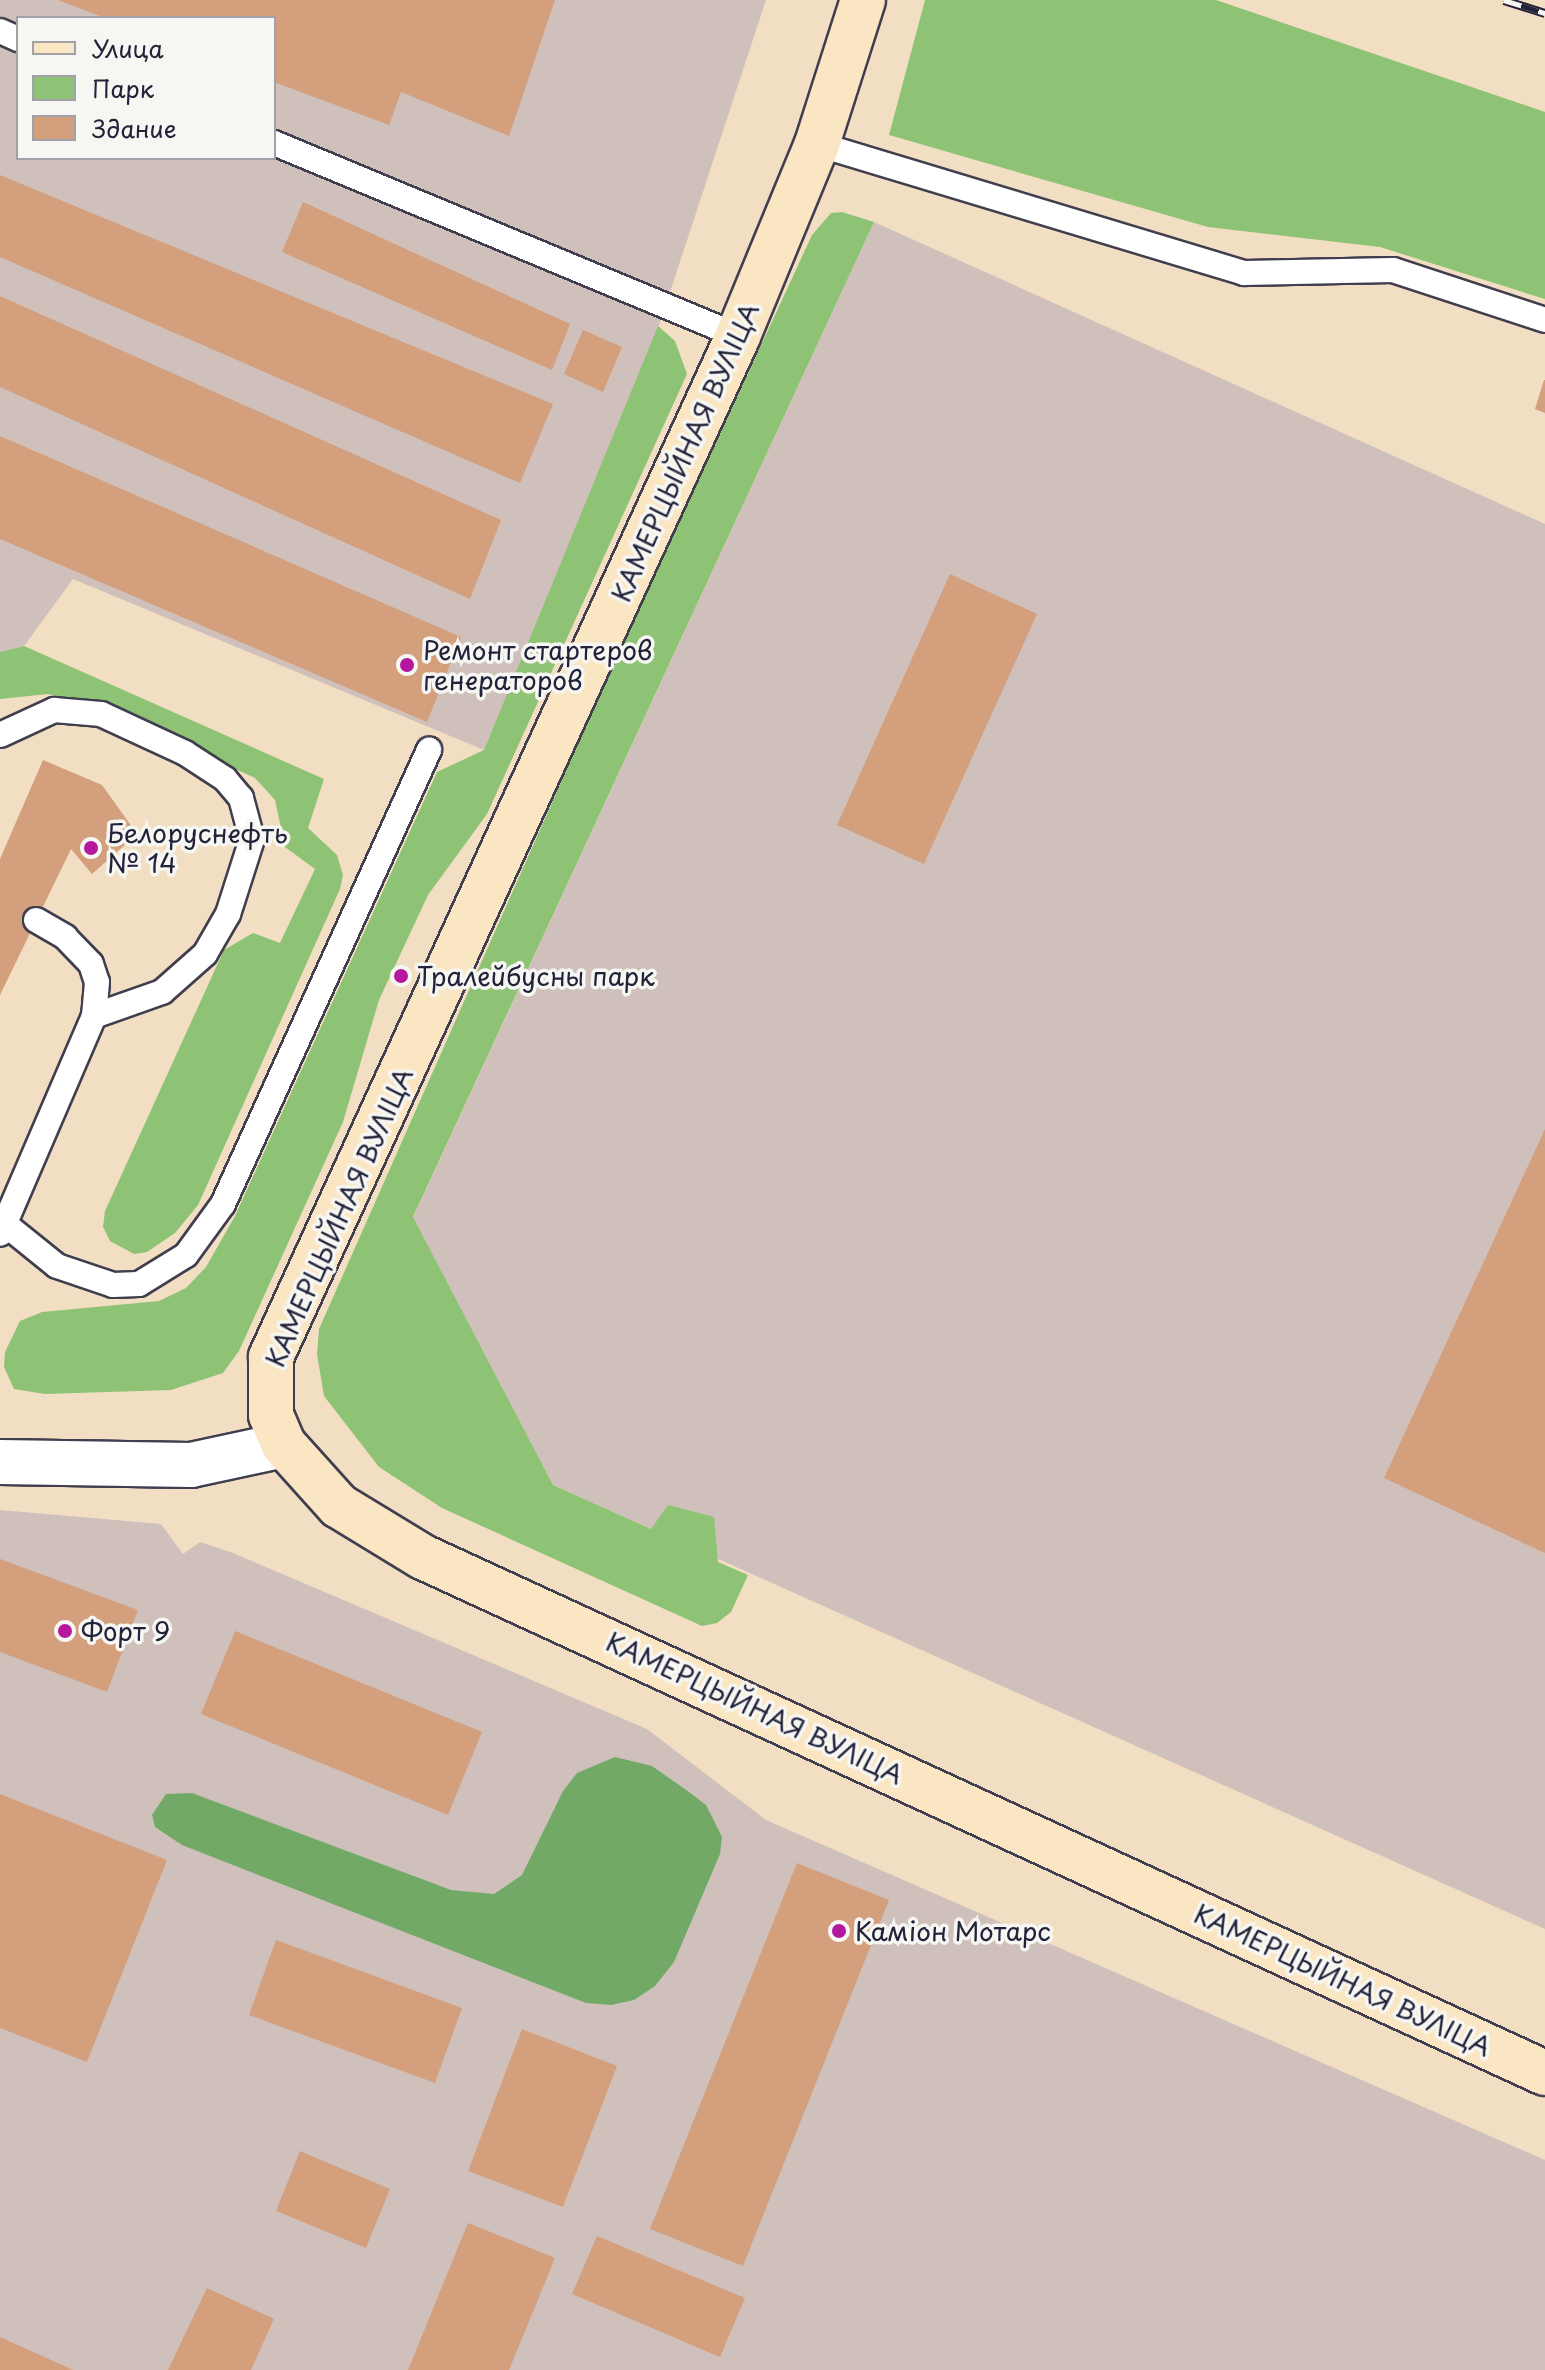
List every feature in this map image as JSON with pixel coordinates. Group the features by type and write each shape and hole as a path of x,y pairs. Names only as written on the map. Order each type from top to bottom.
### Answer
{"main road":[{"name":"КАМЕРЦЫЙНАЯ ВУЛІЦА","path":"863,0 817,144 738,336 271,1357 271,1415 284,1445 339,1506 423,1557 1545,2073"}],"street":[{"path":"0,1462 191,1465 284,1445"}],"lane":[{"path":"276,144 738,336"},
{"path":"817,144 1244,273 1393,270 1545,320"},
{"path":"0,735 54,710 101,714 207,764 241,798 250,819 248,858 228,914 205,954 162,992 94,1016"},
{"path":"36,920 79,949 91,964 97,982 94,1016 1,1226 57,1266 113,1285 139,1284 186,1255 223,1204 429,749"}],"shaded area":[{"path":"0,0 766,0 648,359 484,750 73,579 24,646 0,652"},
{"name":"Тралейбусны парк","path":"874,222 1545,524 1545,1929 553,1485 413,1218"},
{"path":"0,1510 161,1524 183,1554 200,1542 233,1553 647,1729 766,1820 1545,2160 1545,2370 0,2370"}],"green space":[{"path":"925,0 1216,0 1545,112 1545,299 1380,247 1208,227 889,135"},
{"path":"842,212 874,222 413,1217 553,1485 651,1529 668,1505 714,1517 718,1562 748,1575 731,1612 717,1623 702,1626 442,1508 379,1467 324,1396 317,1354 319,1329 601,692 812,235 831,213"},
{"path":"658,326 675,341 687,374 487,814 428,895 379,1000 343,1122 239,1351 223,1373 171,1390 45,1394 14,1389 4,1367 5,1352 20,1321 42,1312 159,1301 186,1288 206,1267 235,1216 437,772 484,750"},
{"path":"24,646 324,779 308,828 337,855 343,875 340,889 198,1205 175,1233 147,1252 134,1254 110,1241 103,1227 105,1211 224,950 253,933 280,943 315,869 285,847 275,800 255,778 97,705 48,694 0,699 0,652"},
{"path":"615,1757 652,1766 689,1792 706,1805 722,1837 720,1854 674,1962 655,1986 634,2000 611,2005 586,2003 182,1845 155,1827 152,1815 166,1794 192,1793 451,1890 494,1894 522,1875 563,1791 577,1773"}],"building":[{"path":"58,0 555,0 509,136 401,92 389,125 276,83 276,16 100,16"},
{"path":"0,175 553,404 520,483 0,257"},
{"path":"303,202 570,324 552,370 282,252"},
{"path":"0,296 501,520 470,599 0,387"},
{"path":"583,330 622,347 603,392 564,374"},
{"path":"1545,380 1545,413 1535,409"},
{"path":"0,436 461,637 427,722 0,539"},
{"path":"950,574 1037,614 924,864 837,825"},
{"path":"43,760 102,785 137,834 92,874 71,849 0,995 0,859"},
{"path":"1545,1129 1545,1553 1384,1478"},
{"name":"Форт 9","path":"0,1559 138,1610 107,1692 0,1652"},
{"path":"235,1631 482,1732 448,1815 201,1714"},
{"path":"0,1794 167,1860 87,2062 0,2028"},
{"path":"797,1863 889,1900 743,2266 650,2229"},
{"path":"276,1940 462,2008 435,2083 249,2015"},
{"path":"522,2029 617,2066 563,2207 468,2171"},
{"path":"300,2151 390,2189 366,2248 276,2211"},
{"path":"468,2223 555,2258 509,2370 408,2370"},
{"path":"597,2236 745,2298 720,2357 572,2294"},
{"path":"207,2288 274,2319 251,2370 168,2370"},
{"path":"0,2337 73,2370 0,2370"}],"railway":[{"path":"1504,0 1545,13"}],"place":[{"name":"Ремонт стартеров генераторов","path":"407,665"},
{"name":"Белоруснефть № 14","path":"91,848"},
{"name":"Тралейбусны парк","path":"401,976"},
{"name":"Форт 9","path":"65,1631"},
{"name":"Каміон Мотарс","path":"839,1931"}]}
